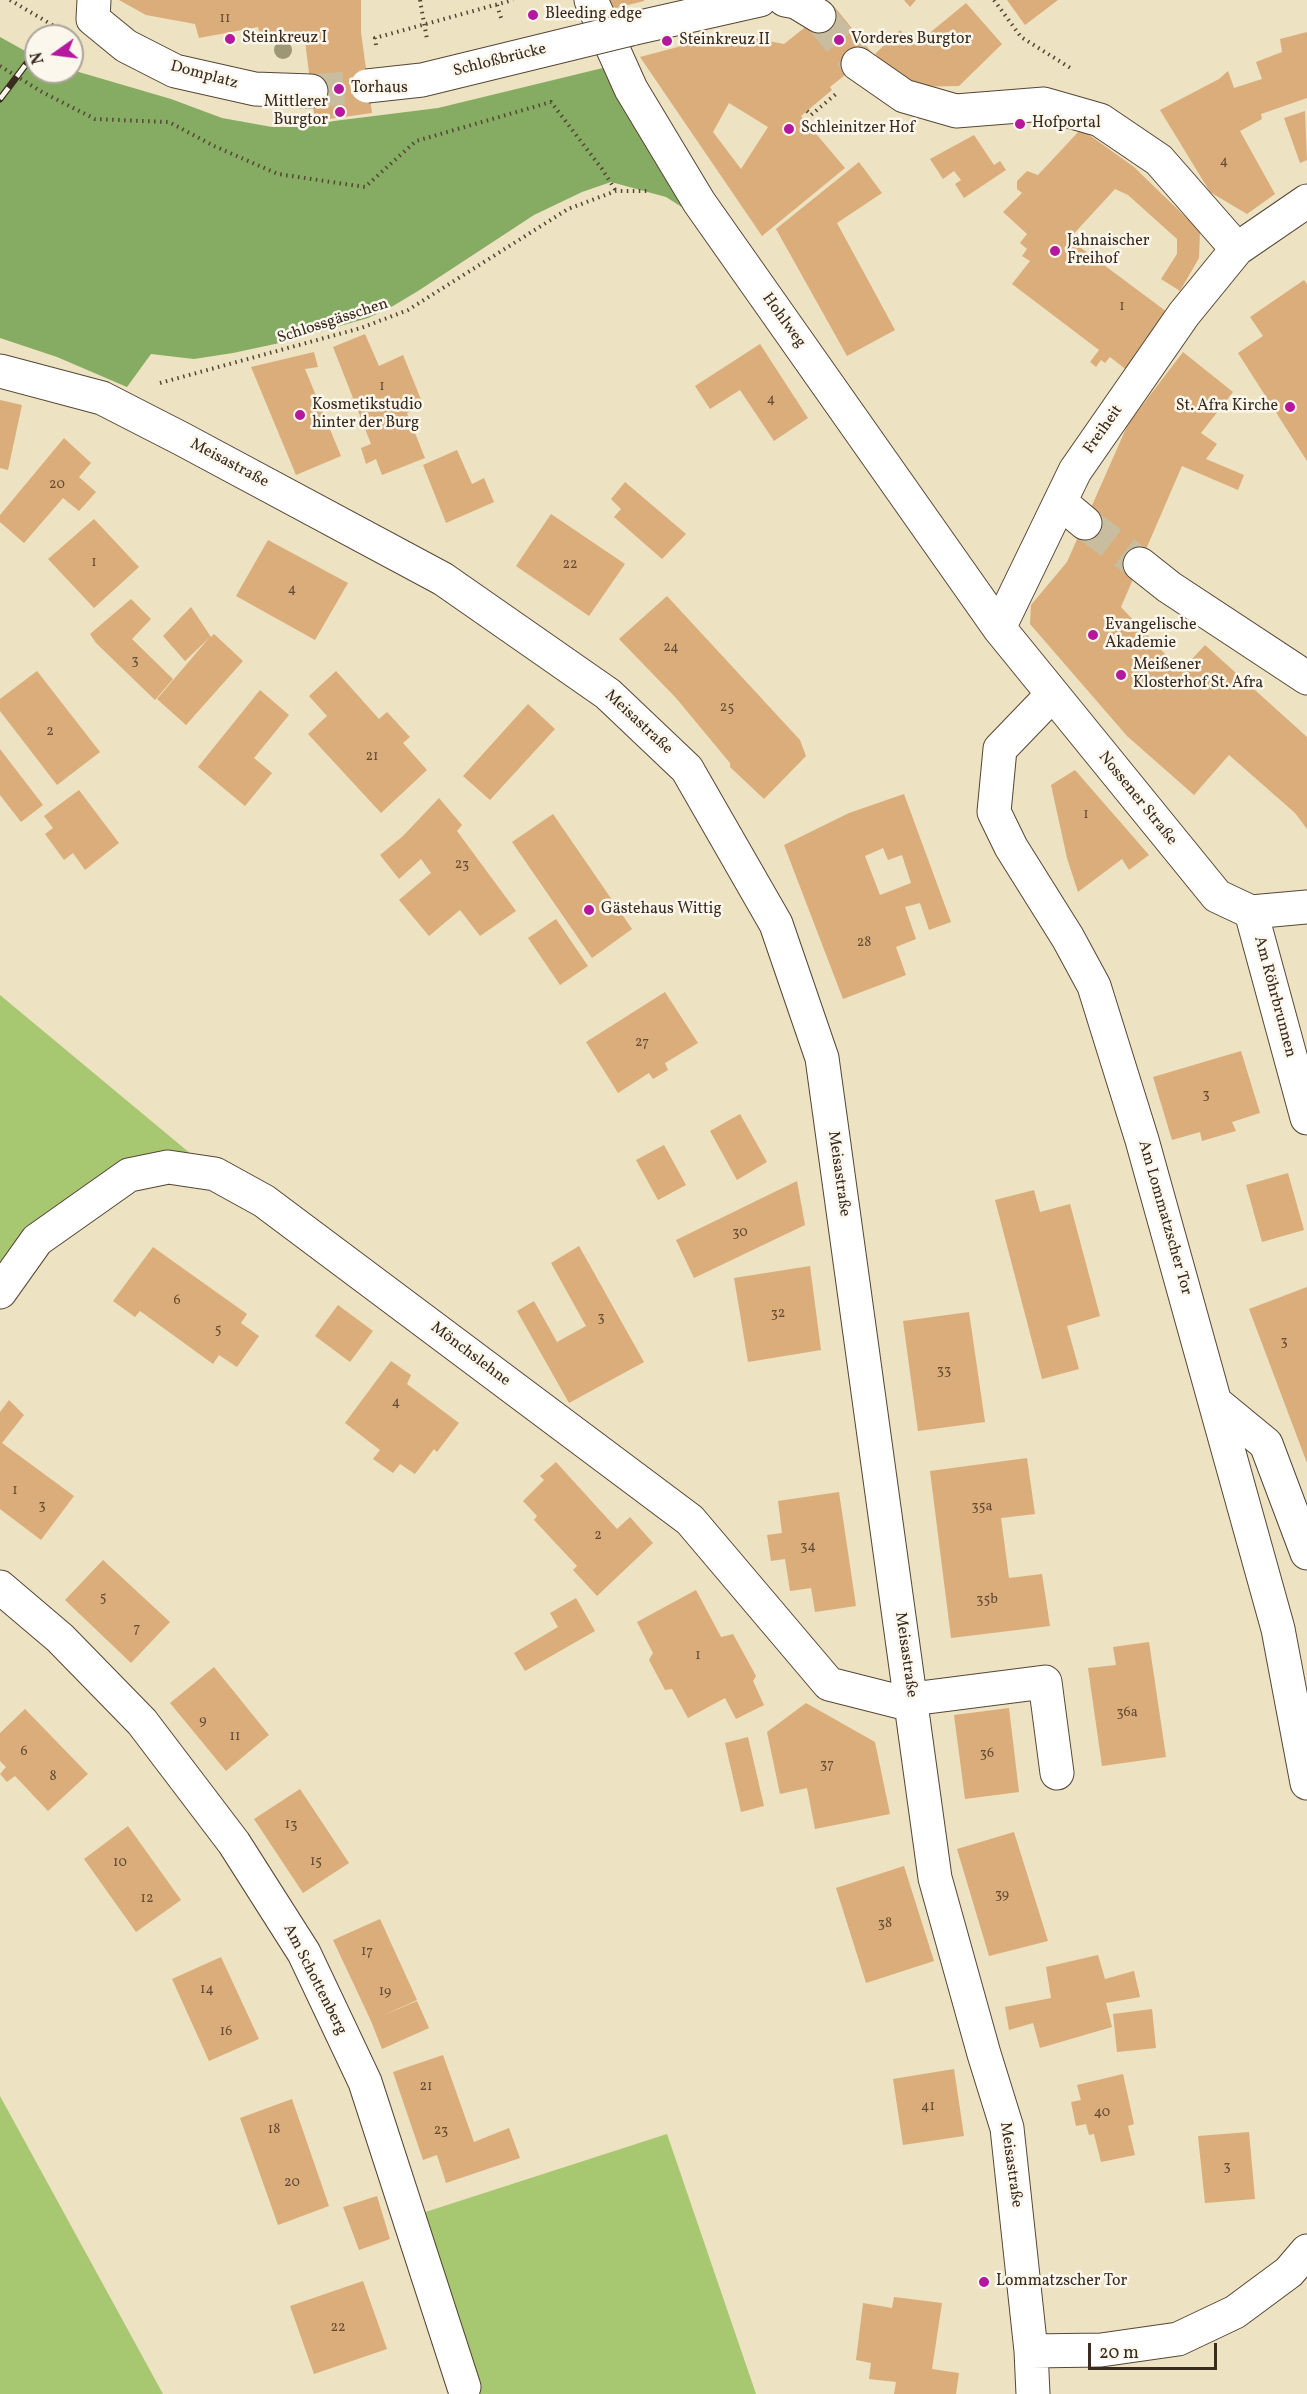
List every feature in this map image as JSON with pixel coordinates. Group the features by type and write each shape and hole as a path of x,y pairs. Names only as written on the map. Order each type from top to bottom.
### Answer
{"street":[{"name":"Domplatz","path":"94,0 93,19 126,46 175,70 255,89 311,91"},
{"name":"Hohlweg","path":"591,0 631,89 699,202 999,628"},
{"name":"Schloßbrücke","path":"367,86 422,80 760,0"},
{"path":"785,0 796,2 819,16"},
{"path":"858,64 904,96 956,111 1044,104 1100,120 1159,160 1237,249"},
{"name":"Freiheit","path":"999,628 1072,513 1075,471 1178,324 1237,249 1307,201"},
{"name":"Meisastraße","path":"0,371 102,398 443,579 608,694 687,769 776,924 822,1058 935,1878 1007,2128 1031,2351 1033,2394"},
{"path":"1140,564 1169,588 1307,678"},
{"name":"Nossener Straße","path":"999,628 1217,896 1251,912"},
{"name":"Am Lommatzscher Tor","path":"1052,695 1000,749 994,812 1011,847 1068,938 1094,986 1142,1140 1278,1629 1307,1782"},
{"path":"1251,912 1307,907"},
{"name":"Am Röhrbrunnen","path":"1251,912 1307,1118"},
{"name":"Mönchslehne","path":"0,1292 37,1240 129,1175 168,1167 215,1174 264,1201 690,1520 829,1684 912,1702"},
{"path":"1215,1402 1266,1444 1307,1553"},
{"name":"Am Schottenberg","path":"0,1587 60,1638 142,1722 234,1843 304,1953 365,2082 464,2387"},
{"path":"912,1702 1045,1682 1057,1773"},
{"path":"1031,2351 1101,2350 1178,2339 1235,2312 1289,2272 1307,2252"}],"path":[{"path":"420,0 429,43"},
{"path":"376,47 375,38 513,0"},
{"path":"994,0 1008,20"},
{"name":"Schlossgässchen","path":"0,66 51,97 94,119 169,122 214,146 278,174 365,187 416,141 550,102 602,169 616,191 568,209 408,310 361,328 159,383"},
{"path":"807,111 811,115 826,103"}],"green space":[{"path":"0,37 24,50 24,84 84,84 84,74 171,99 222,118 272,127 305,127 334,121 438,108 607,67 685,209 666,197 611,182 582,192 534,215 418,291 368,318 284,342 233,353 194,359 151,354 127,387 57,357 0,338"},
{"path":"0,995 215,1174 129,1175 0,1292"},
{"path":"0,2096 163,2394 0,2394"},
{"path":"667,2134 756,2394 467,2394 410,2217"}],"building":[{"path":"119,0 361,0 361,32 372,113 315,121 304,33 261,40 258,27 199,38 195,24 146,15"},
{"path":"606,0 644,0 644,1 608,10"},
{"path":"904,0 916,0 910,7"},
{"path":"1007,0 1058,0 1025,25"},
{"path":"966,3 1002,44 959,86 908,87 875,54 900,30 915,45"},
{"name":"Schleinitzer Hof","path":"833,5 872,53 830,87 832,90 801,116 845,168 762,236 640,57 689,44 747,37 784,44","holes":["729,103 768,127 741,169 713,132"]},
{"path":"1307,32 1307,98 1261,114 1262,119 1240,131 1275,194 1247,214 1210,192 1160,110 1219,79 1228,71 1234,88 1262,79 1256,62 1282,52 1280,39"},
{"path":"1305,111 1307,160 1300,163 1284,118"},
{"name":"Jahnaischer Freihof","path":"1081,129 1134,167 1200,231 1199,258 1180,291 1161,279 1177,254 1177,239 1128,195 1115,189 1069,239 1167,312 1128,371 1110,357 1105,363 1101,360 1096,367 1090,362 1099,350 1012,284 1030,261 1022,256 1027,249 1020,243 1027,234 1003,212 1022,193 1017,189 1017,181 1027,171 1038,175"},
{"path":"974,135 994,165 1000,161 1006,170 964,198 955,184 961,180 954,171 943,179 930,159"},
{"path":"859,162 882,193 837,223 895,330 847,356 776,229"},
{"name":"St. Afra Kirche","path":"1304,280 1307,284 1307,461 1238,353 1263,336 1250,317"},
{"path":"365,334 379,366 403,355 424,407 407,413 425,458 382,475 376,459 366,464 361,448 371,444 333,347"},
{"path":"760,344 808,418 774,441 740,390 710,409 695,386"},
{"path":"314,352 318,367 305,369 341,456 296,475 251,367"},
{"name":"Evangelische Akademie","path":"1183,352 1233,392 1201,433 1217,444 1206,459 1244,475 1238,490 1182,466 1121,607 1181,671 1205,645 1307,737 1307,829 1295,813 1229,755 1194,795 1127,736 1030,624 1031,605 1067,562 1128,424"},
{"path":"0,400 22,405 8,470 0,468"},
{"path":"64,438 91,463 79,477 96,492 79,511 63,498 24,543 0,522 0,515"},
{"path":"457,450 472,484 484,478 494,502 446,523 423,465"},
{"path":"625,482 686,534 662,559 614,517 621,509 611,499"},
{"path":"551,514 625,564 589,616 516,566"},
{"path":"94,519 139,567 94,608 48,559"},
{"path":"268,540 348,583 315,640 236,596"},
{"path":"667,596 800,740 806,756 764,799 730,767 730,763 676,698 619,639"},
{"path":"131,599 151,619 132,639 173,679 155,700 96,643 90,634"},
{"path":"191,607 211,637 214,634 243,661 186,725 157,699 209,638 185,661 163,636"},
{"path":"37,671 100,752 57,785 0,711 0,699"},
{"path":"336,671 379,719 387,712 410,737 403,743 427,770 381,813 308,734 327,716 309,696"},
{"path":"260,690 289,715 254,758 272,773 245,806 198,767"},
{"path":"528,704 555,729 490,800 463,776"},
{"path":"0,749 43,805 21,822 0,795"},
{"path":"1075,770 1149,855 1129,870 1122,859 1078,892 1067,858 1051,785"},
{"path":"79,790 119,843 85,870 73,853 64,860 45,834 53,828 44,816"},
{"path":"904,794 951,922 929,930 920,903 905,907 916,939 896,947 906,975 843,999 784,845 849,813","holes":["883,848 888,860 902,855 911,883 880,895 865,856"]},
{"path":"439,798 462,825 457,831 516,911 480,936 460,910 429,936 399,900 431,873 421,859 399,879 380,855 403,836"},
{"path":"553,814 632,929 592,958 512,842"},
{"path":"556,919 588,966 560,985 528,938"},
{"path":"665,992 698,1043 665,1063 668,1070 653,1079 649,1073 618,1093 586,1042"},
{"path":"1241,1051 1260,1113 1232,1122 1236,1131 1202,1141 1200,1132 1172,1140 1153,1077"},
{"path":"740,1114 767,1162 737,1180 710,1131"},
{"path":"664,1145 686,1185 658,1200 636,1160"},
{"path":"1288,1173 1304,1230 1262,1242 1246,1185"},
{"path":"797,1181 805,1225 694,1278 676,1240"},
{"path":"1034,1190 1040,1212 1070,1204 1100,1316 1067,1326 1079,1369 1042,1379 995,1200"},
{"path":"579,1246 644,1362 569,1403 517,1311 534,1301 557,1342 586,1326 551,1263"},
{"path":"153,1247 247,1314 241,1323 259,1336 237,1367 219,1355 213,1364 140,1311 135,1317 113,1301"},
{"path":"810,1266 821,1350 748,1362 734,1278"},
{"path":"1307,1287 1307,1463 1249,1309"},
{"path":"338,1305 373,1331 350,1362 315,1336"},
{"path":"969,1312 985,1422 918,1431 903,1321"},
{"path":"391,1361 411,1375 407,1384 459,1423 437,1452 434,1449 415,1474 400,1464 393,1473 373,1459 380,1450 345,1423"},
{"path":"9,1400 24,1415 2,1443 74,1496 41,1540 0,1509 0,1412"},
{"path":"1027,1458 1035,1514 1001,1518 1009,1578 1042,1574 1050,1626 951,1638 930,1471"},
{"path":"556,1462 617,1529 630,1517 653,1543 597,1596 573,1570 577,1566 534,1520 537,1516 523,1501 544,1480 540,1476"},
{"path":"839,1492 856,1606 815,1612 811,1588 790,1591 785,1559 771,1561 767,1535 782,1533 778,1501"},
{"path":"103,1560 170,1622 131,1663 65,1600"},
{"path":"696,1590 721,1637 733,1634 756,1676 753,1681 764,1705 736,1719 725,1698 688,1718 672,1689 665,1690 649,1660 653,1653 637,1622"},
{"path":"576,1598 595,1631 525,1671 514,1653 558,1627 550,1613"},
{"path":"1149,1642 1166,1757 1102,1766 1088,1668 1116,1665 1113,1647"},
{"path":"214,1667 269,1735 226,1771 170,1703"},
{"path":"806,1703 875,1742 890,1814 815,1829 807,1788 780,1794 767,1732"},
{"path":"1009,1708 1019,1792 965,1799 954,1715"},
{"path":"25,1709 88,1774 48,1811 15,1776 7,1782 0,1774 6,1767 0,1761 0,1733"},
{"path":"748,1737 764,1806 741,1812 725,1743"},
{"path":"300,1789 349,1863 303,1893 254,1819"},
{"path":"128,1826 181,1900 136,1932 84,1859"},
{"path":"1014,1832 1048,1941 989,1956 957,1849"},
{"path":"904,1866 934,1961 866,1983 836,1888"},
{"path":"380,1919 417,2000 382,2016 417,2001 429,2028 382,2049 333,1940"},
{"path":"1098,1955 1105,1979 1134,1971 1140,1997 1106,2003 1112,2027 1040,2048 1033,2023 1009,2030 1005,2007 1051,1998 1046,1967"},
{"path":"221,1957 259,2039 209,2061 172,1979"},
{"path":"1152,2009 1156,2048 1117,2052 1113,2014"},
{"path":"443,2055 474,2142 509,2128 520,2158 446,2183 437,2155 423,2160 393,2072"},
{"path":"954,2069 964,2136 903,2145 893,2079"},
{"path":"1123,2074 1134,2124 1128,2126 1135,2155 1101,2162 1094,2134 1089,2135 1086,2124 1076,2126 1071,2102 1081,2100 1077,2085"},
{"path":"292,2099 329,2206 278,2225 240,2118"},
{"path":"1249,2132 1255,2199 1205,2203 1198,2136"},
{"path":"377,2196 390,2239 359,2250 343,2207"},
{"path":"363,2281 387,2349 314,2374 290,2306"},
{"path":"894,2297 942,2303 932,2369 959,2373 956,2394 894,2394 896,2382 869,2379 871,2363 856,2360 863,2303 892,2308"}],"tunnel":[{"path":"819,16 858,64"},
{"path":"311,91 367,86"},
{"path":"1085,523 1140,564"}],"railway":[{"path":"0,99 24,67"}],"place":[{"name":"Bleeding edge","path":"533,15"},
{"name":"Steinkreuz I","path":"230,39"},
{"name":"Vorderes Burgtor","path":"839,40"},
{"name":"Steinkreuz II","path":"667,41"},
{"name":"Torhaus","path":"339,89"},
{"name":"Mittlerer Burgtor","path":"340,112"},
{"name":"Hofportal","path":"1020,124"},
{"name":"Schleinitzer Hof","path":"789,129"},
{"name":"Jahnaischer Freihof","path":"1055,251"},
{"name":"St. Afra Kirche","path":"1290,407"},
{"name":"Kosmetikstudio hinter der Burg","path":"300,415"},
{"name":"Evangelische Akademie","path":"1093,635"},
{"name":"Meißener Klosterhof St. Afra","path":"1121,675"},
{"name":"Gästehaus Wittig","path":"589,910"},
{"name":"Lommatzscher Tor","path":"984,2282"}]}
